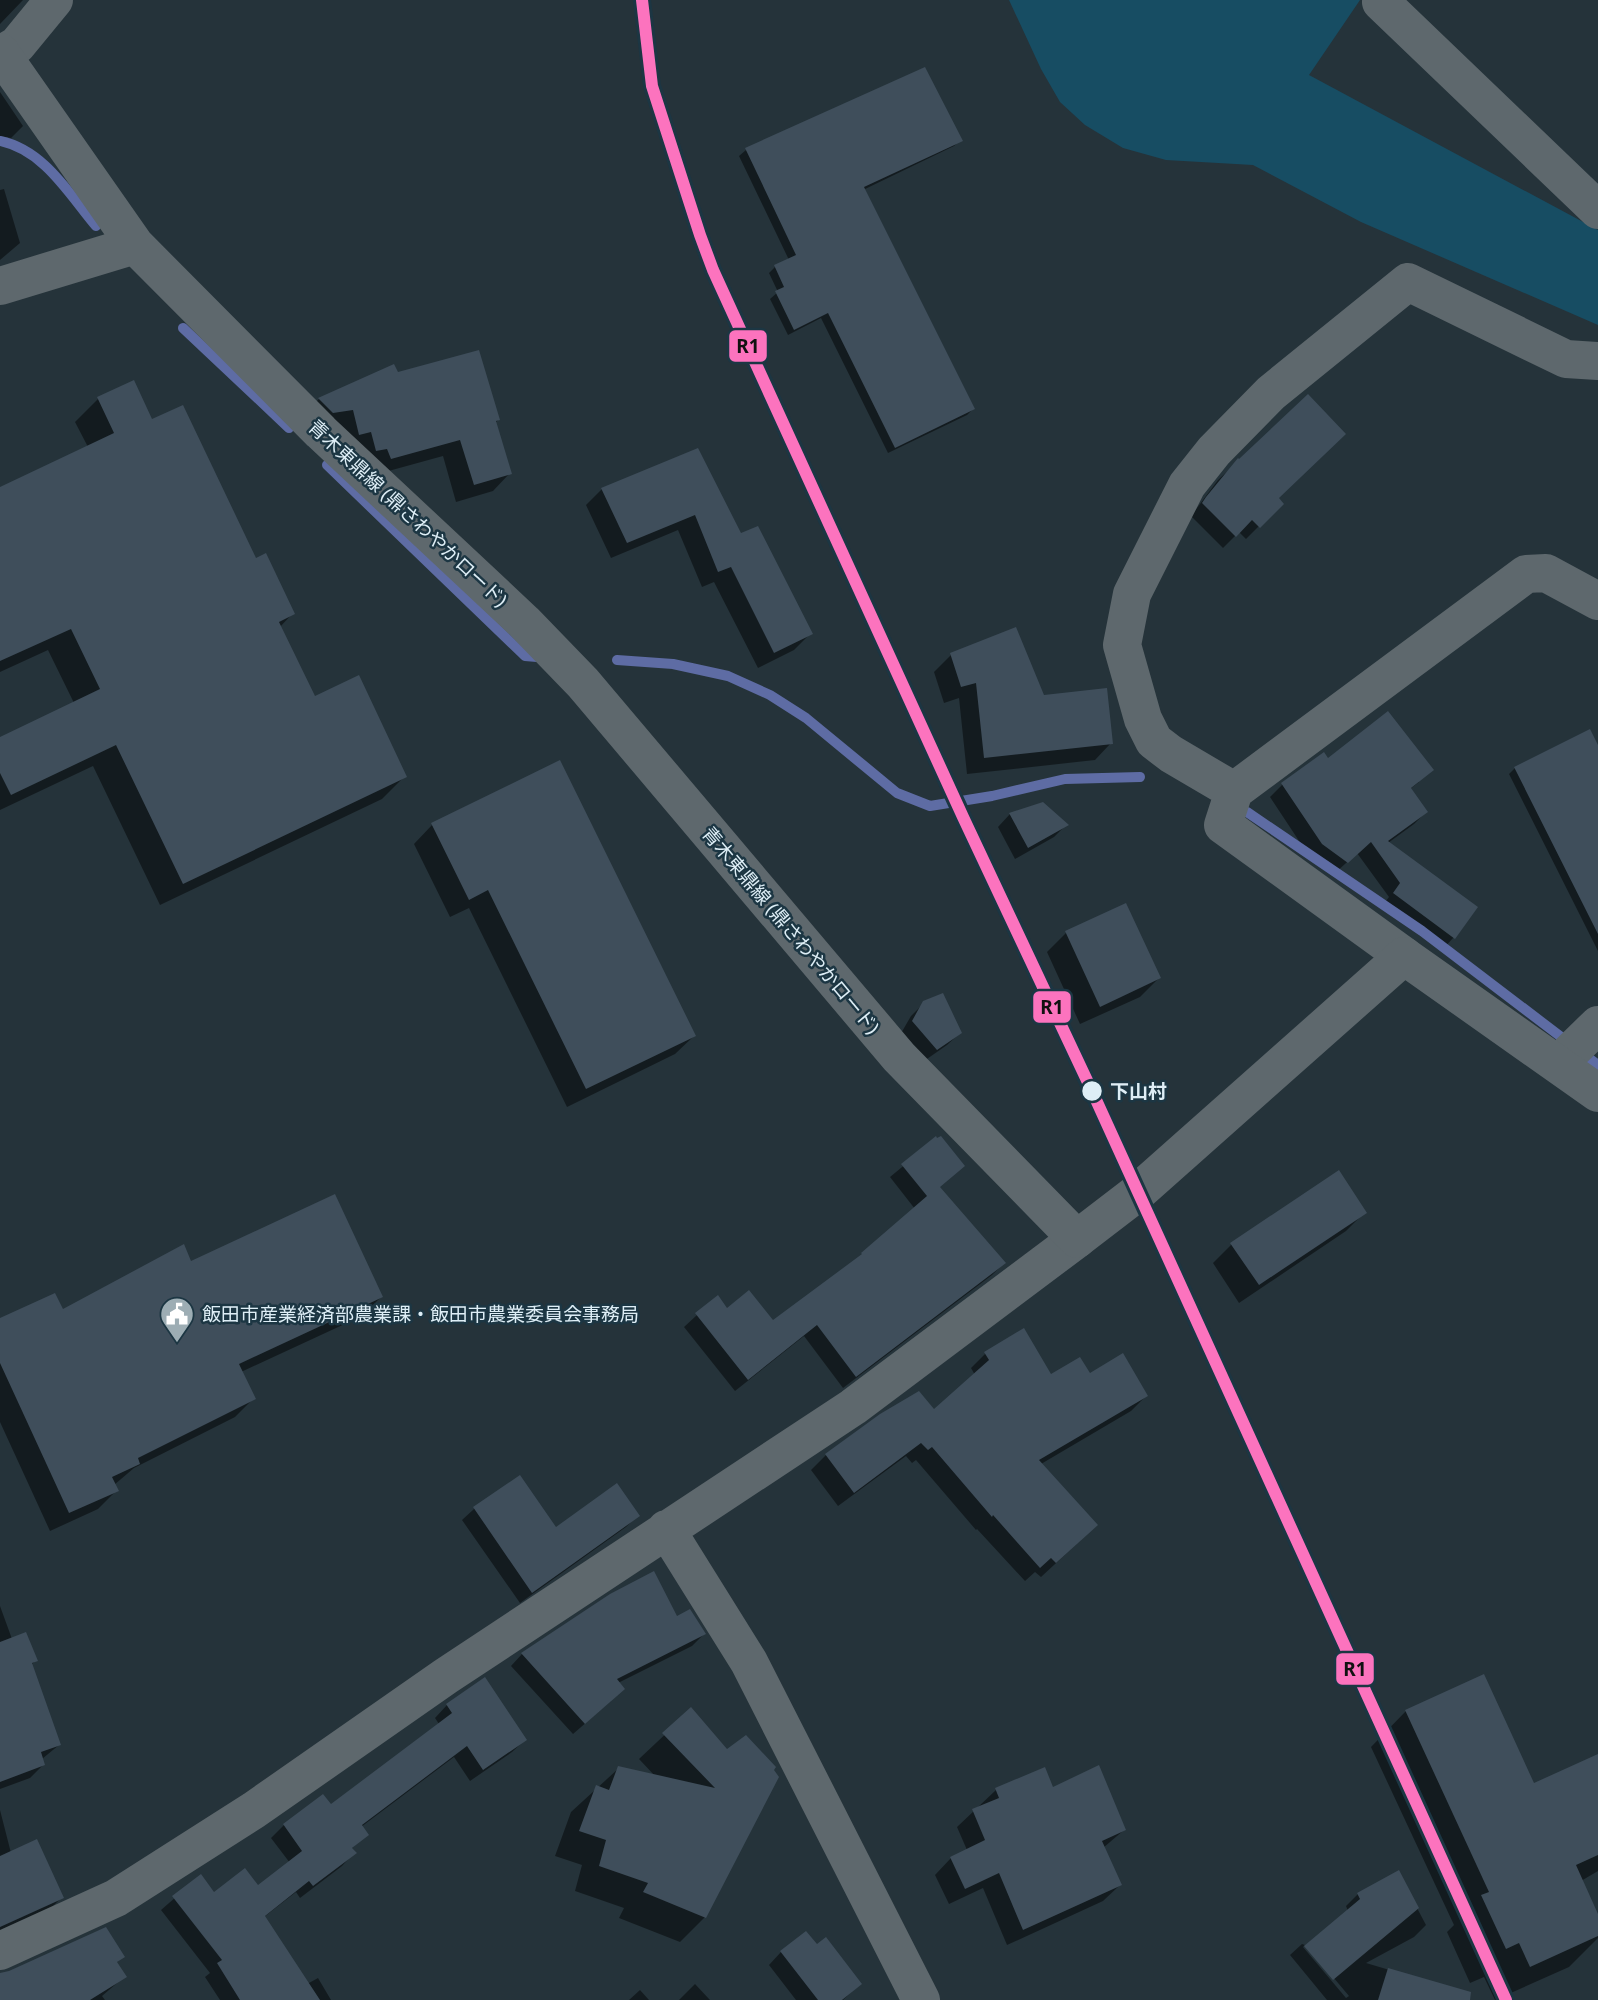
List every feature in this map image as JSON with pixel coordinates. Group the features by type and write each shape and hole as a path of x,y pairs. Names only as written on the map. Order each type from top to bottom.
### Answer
{"street":[{"path":"1,53 17,45 54,0"},
{"path":"1382,0 1381,2 1598,210"},
{"name":"青木東鼎線 (鼎さわやかロード)","path":"1,53 135,245 321,432 524,622 583,683 899,1058 1077,1239"},
{"path":"0,286 135,245"},
{"path":"1234,791 1154,741 1143,719 1122,645 1132,594 1187,485 1214,451 1271,393 1408,282 1566,359 1598,361"},
{"path":"1598,601 1546,573 1526,574 1234,791 1223,825 1404,956 1578,1044 1598,1093"},
{"path":"0,1951 128,1891 254,1810 446,1676 853,1407 1137,1193 1404,956"},
{"path":"666,1530 749,1662 921,2000"}],"shaded area":[{"path":"1009,0 1360,0 1309,75 1598,230 1598,325 1361,222 1253,165 1166,160 1123,148 1085,125 1060,102 1041,69"}],"building":[{"path":"925,67 963,141 864,187 975,409 895,448 828,313 794,330 775,291 784,287 774,265 796,255 745,148"},
{"path":"479,350 500,420 496,421 512,474 474,485 460,440 391,459 387,449 376,451 371,432 359,435 353,410 333,413 318,398 394,364 398,372"},
{"path":"134,380 152,419 183,405 256,558 266,553 295,614 279,622 315,696 359,675 407,777 183,884 116,745 11,795 0,773 0,737 100,689 71,629 0,661 0,487 114,433 97,397"},
{"path":"1308,394 1346,434 1279,498 1284,504 1260,528 1252,520 1236,537 1202,503 1238,458"},
{"path":"698,448 741,533 758,526 813,634 774,653 731,567 718,572 695,515 627,543 601,488"},
{"path":"1016,627 1044,695 1107,688 1113,744 984,758 976,683 961,687 950,653"},
{"path":"1388,711 1434,770 1411,788 1428,812 1388,841 1478,907 1455,939 1393,893 1400,883 1371,842 1348,863 1322,844 1281,783 1324,752 1328,758"},
{"path":"1590,729 1598,745 1598,934 1514,767"},
{"path":"560,760 696,1036 586,1089 488,890 469,900 431,823"},
{"path":"1043,802 1069,825 1028,848 1009,813"},
{"path":"1126,903 1161,978 1100,1007 1065,931"},
{"path":"943,993 962,1033 937,1050 912,1021 923,1001"},
{"path":"936,1136 941,1136 965,1166 940,1187 1006,1263 856,1377 817,1325 748,1380 695,1313 718,1295 727,1308 749,1290 773,1320 862,1254 927,1196 901,1164"},
{"path":"1339,1170 1367,1213 1259,1285 1230,1243"},
{"path":"335,1194 383,1297 239,1364 256,1399 138,1458 140,1464 112,1477 119,1491 69,1513 0,1363 0,1318 55,1293 63,1309 184,1244 191,1261"},
{"path":"1024,1328 1051,1374 1080,1357 1090,1373 1123,1353 1148,1396 1039,1460 1098,1525 1056,1563 1051,1558 1040,1568 932,1447 928,1450 921,1443 854,1493 825,1454 880,1414 919,1391 934,1409 989,1360 984,1352"},
{"path":"520,1475 556,1527 617,1483 640,1516 532,1593 473,1507"},
{"path":"654,1571 677,1616 690,1609 706,1634 617,1679 625,1689 585,1724 521,1653 610,1594"},
{"path":"26,1632 38,1661 32,1663 61,1745 41,1752 45,1765 0,1782 0,1642"},
{"path":"1484,1674 1534,1783 1598,1754 1598,1855 1576,1865 1598,1914 1598,1936 1530,1967 1519,1943 1506,1949 1481,1895 1489,1892 1405,1710"},
{"path":"485,1677 527,1740 483,1770 467,1746 362,1825 369,1835 352,1848 357,1853 313,1886 309,1881 265,1916 320,2000 240,2000 217,1963 222,1960 172,1896 201,1874 214,1892 245,1868 258,1885 302,1851 283,1824 323,1794 331,1804 452,1713 446,1704"},
{"path":"691,1707 727,1749 746,1735 776,1767 774,1770 779,1777 706,1918 643,1892 648,1883 599,1866 606,1840 579,1831 596,1785 609,1790 618,1766 715,1788 662,1733"},
{"path":"1099,1765 1126,1830 1102,1841 1122,1885 1023,1930 999,1873 965,1889 950,1857 985,1840 972,1809 999,1798 995,1788 1045,1767 1053,1787"},
{"path":"37,1839 64,1898 0,1927 0,1856"},
{"path":"1399,1870 1419,1908 1333,1980 1304,1946 1360,1899 1357,1893"},
{"path":"106,1927 125,1957 117,1962 127,1977 90,2000 0,2000 0,1973"},
{"path":"806,1931 817,1944 826,1937 862,1984 842,2000 818,2000 780,1951"},
{"path":"1388,1968 1471,1992 1470,2000 1378,2000"}],"waterway":[{"path":"0,141 16,146 43,163 96,226"},
{"path":"183,328 289,428"},
{"path":"327,465 525,656 537,657"},
{"path":"617,660 673,664 728,676 770,695 806,718 897,793 930,806 992,796 1065,779 1140,777"},
{"path":"1247,812 1422,931 1598,1065"}],"transit line":[{"name":"R1","path":"642,0 652,86 713,270 963,817 1092,1091 1506,2000"}],"place":[{"name":"下山村","path":"1092,1091"},
{"name":"飯田市産業経済部農業課・飯田市農業委員会事務局","path":"177,1344"}]}
